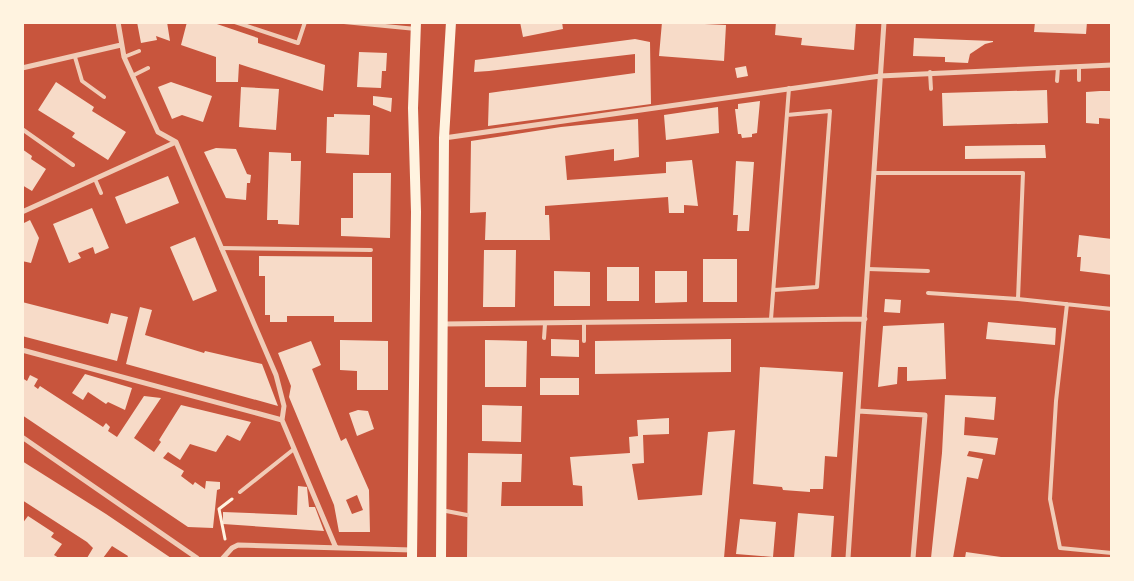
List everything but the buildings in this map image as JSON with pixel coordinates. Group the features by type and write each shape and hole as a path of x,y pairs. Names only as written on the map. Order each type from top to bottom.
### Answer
{"main road":[{"path":"441,558 444,138 451,22"},
{"path":"412,554 416,300 413,108 416,26"}],"street":[{"path":"118,22 124,57 134,75 158,132 176,142 276,374 284,406 282,420 336,548"},
{"path":"848,558 884,22"},
{"path":"22,68 76,57 121,45"},
{"path":"444,138 880,76 930,72 1112,65"},
{"path":"22,212 176,142"},
{"path":"444,324 865,319"},
{"path":"22,350 282,420"},
{"path":"858,411 925,416 913,558"},
{"path":"22,437 197,558"},
{"path":"223,558 228,551 238,545 336,548 412,554"}],"lane":[{"path":"235,22 298,43 306,22"},
{"path":"344,22 416,26"},
{"path":"124,57 139,51"},
{"path":"76,57 82,81 104,96"},
{"path":"1079,66 1079,80"},
{"path":"1057,81 1058,67"},
{"path":"134,75 148,68"},
{"path":"930,72 931,89"},
{"path":"771,319 788,88"},
{"path":"774,290 817,288 830,111 787,115"},
{"path":"22,129 73,165"},
{"path":"874,173 1023,173 1018,299"},
{"path":"96,179 101,193"},
{"path":"221,248 371,250"},
{"path":"868,269 928,271"},
{"path":"928,293 1018,299 1112,309"},
{"path":"1067,304 1056,401 1050,499 1060,548 1112,553"},
{"path":"584,323 584,341"},
{"path":"544,338 545,324"},
{"path":"240,492 294,449"},
{"path":"442,510 467,515"}],"path":[{"path":"228,551 219,509 240,492"}]}
